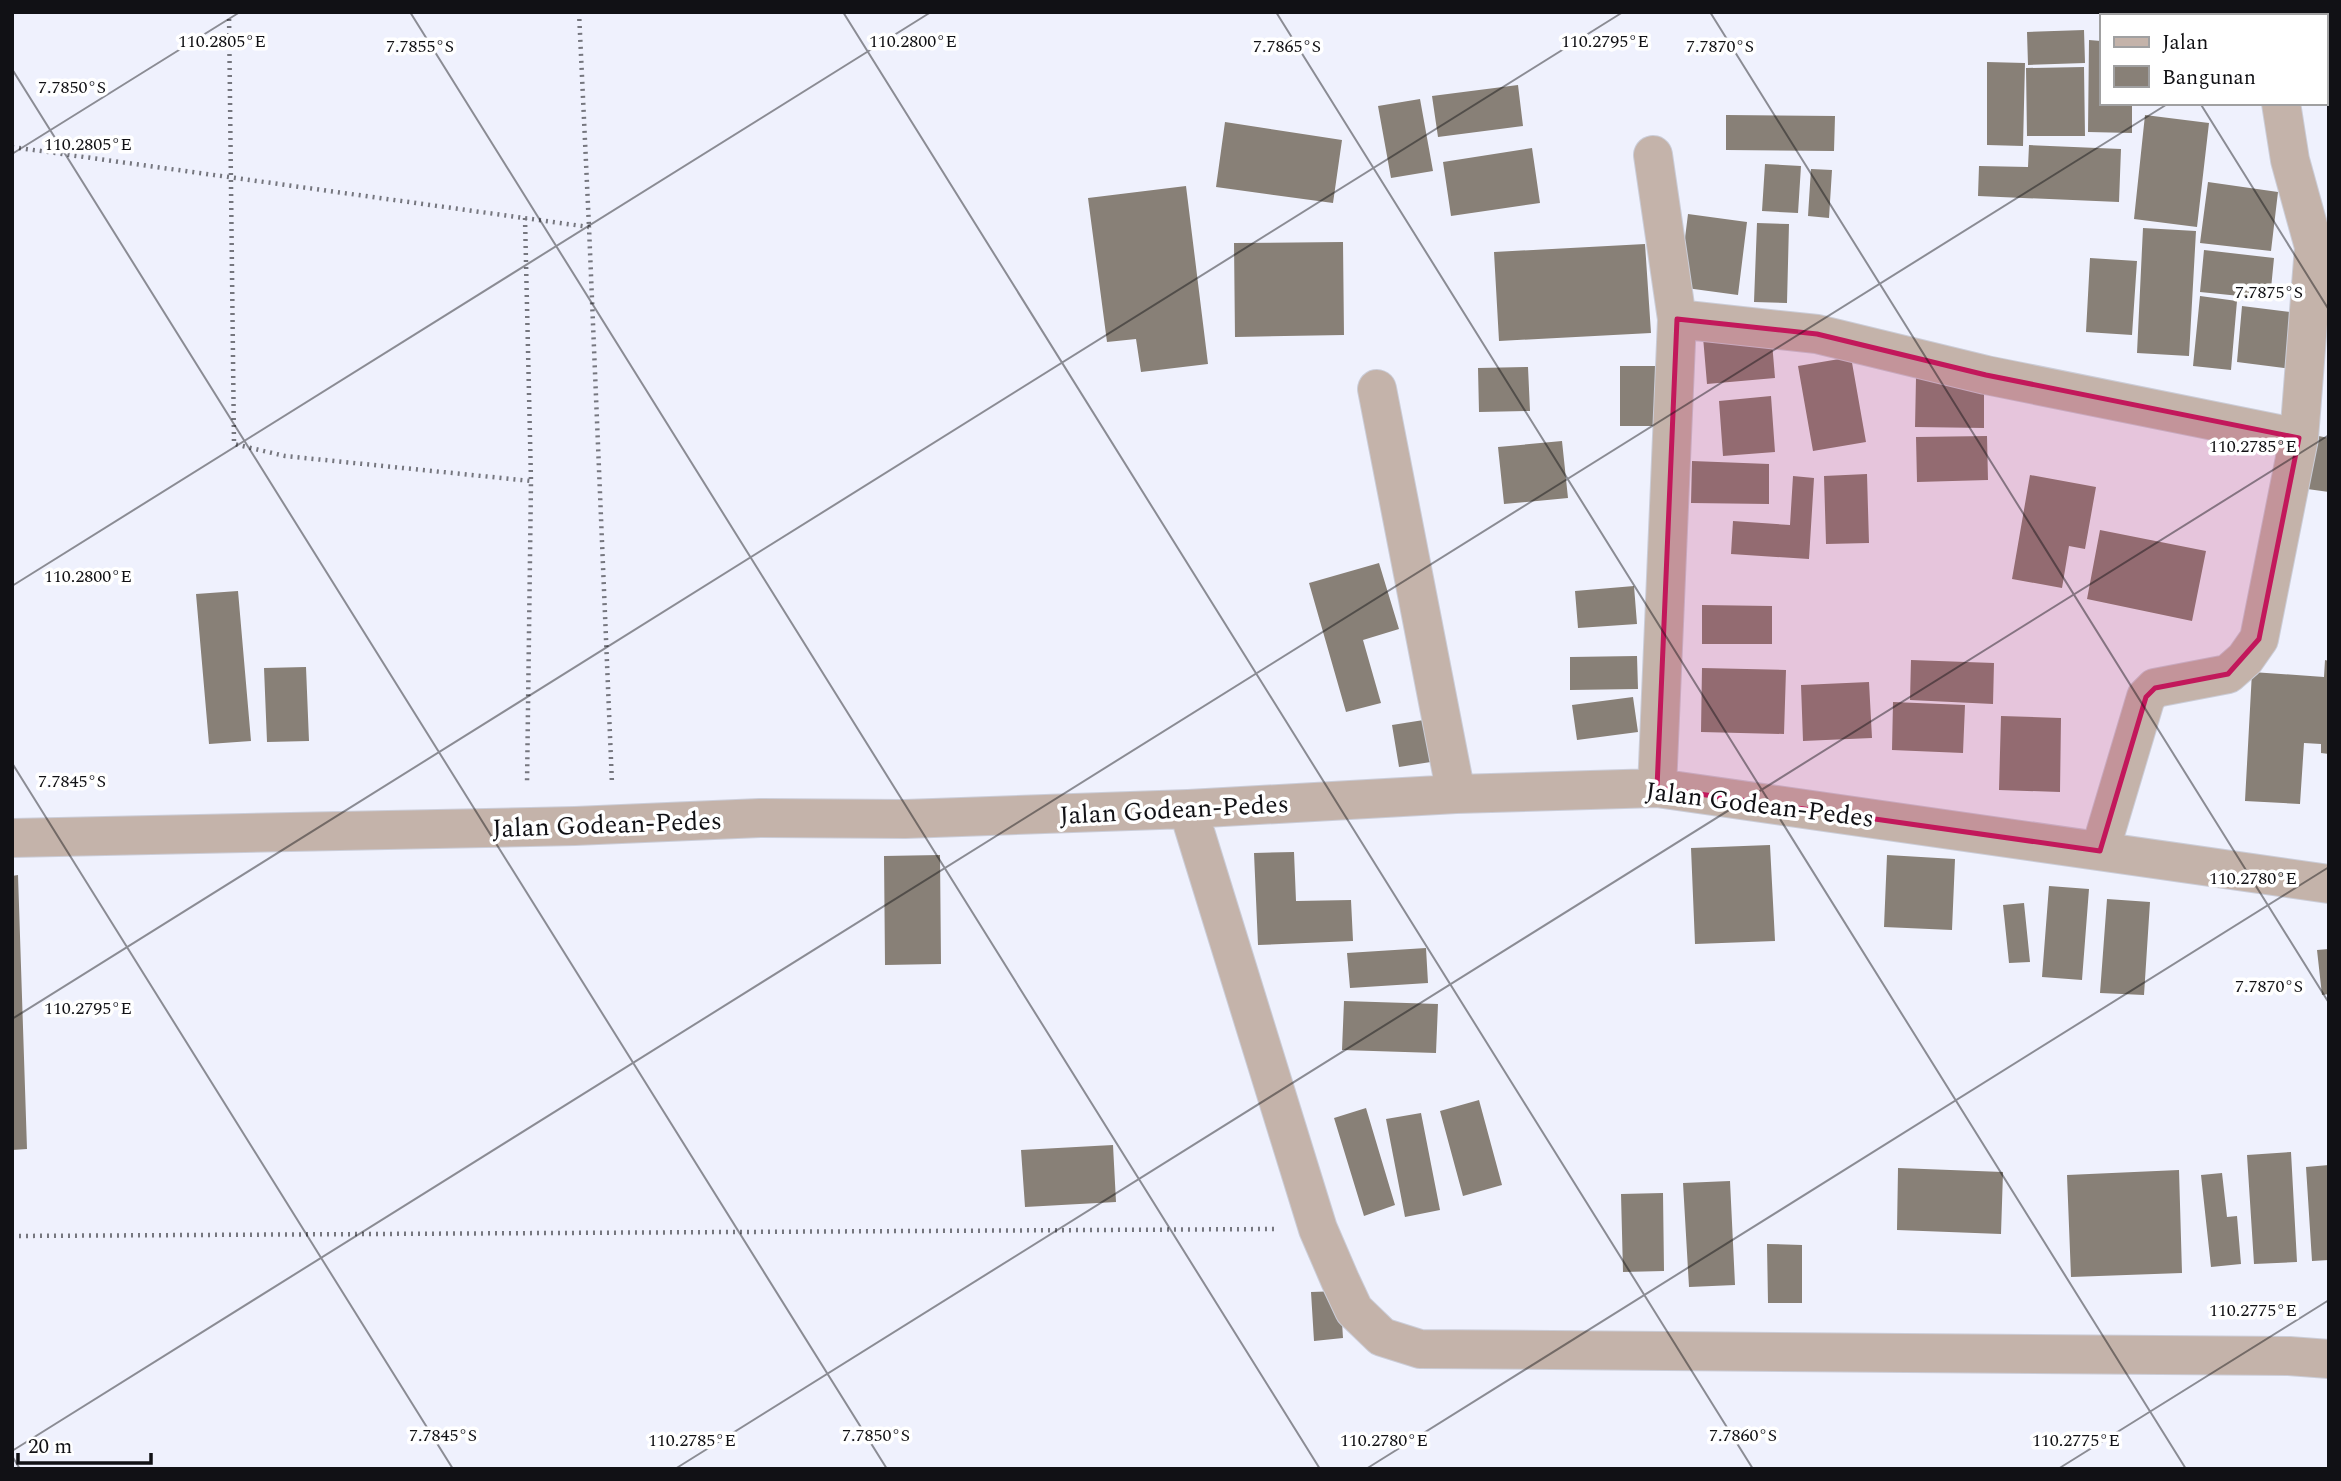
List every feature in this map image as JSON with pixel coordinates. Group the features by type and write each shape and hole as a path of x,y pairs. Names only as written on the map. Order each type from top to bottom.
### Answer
{"street":[{"path":"2100,851 2146,698 2155,688 2228,674 2245,659 2259,639 2299,438 2314,247 2290,160 2281,105"},
{"path":"1653,155 1677,318 1657,788"},
{"path":"1677,318 1817,334 1986,376 2299,438"},
{"path":"1377,389 1456,794"},
{"name":"Jalan Godean-Pedes","path":"12,838 613,825 760,818 905,819 1188,809 1456,794 1657,788 2329,884"},
{"path":"1188,809 1318,1229 1354,1310 1382,1337 1420,1349 2289,1356 2329,1359"}],"path":[{"path":"229,12 234,444 285,456 531,481"},
{"path":"579,12 613,825"},
{"path":"12,147 589,227"},
{"path":"525,218 531,481 526,827"},
{"path":"12,1236 1318,1229"}],"highlighted area":[{"path":"1677,319 1817,334 1986,375 2299,438 2259,639 2228,674 2155,688 2146,697 2100,851 1657,788"}],"building":[{"path":"2084,30 2085,63 2028,65 2027,32"},
{"path":"2089,40 2100,41 2100,105 2132,105 2132,133 2088,132"},
{"path":"1987,62 2025,63 2023,146 1987,145"},
{"path":"2084,67 2085,136 2027,136 2026,68"},
{"path":"1518,85 1523,126 1438,137 1432,96"},
{"path":"1420,99 1433,171 1391,178 1378,106"},
{"path":"1726,115 1835,116 1834,151 1726,150"},
{"path":"2145,115 2209,123 2197,227 2134,219"},
{"path":"1225,122 1342,140 1333,203 1216,187"},
{"path":"2029,145 2121,149 2119,202 1978,196 1979,166 2028,167"},
{"path":"1532,148 1540,203 1451,216 1443,162"},
{"path":"1765,164 1801,166 1798,213 1762,211"},
{"path":"1811,169 1832,170 1829,218 1808,216"},
{"path":"2208,182 2278,192 2271,251 2200,243"},
{"path":"1186,186 1208,364 1141,372 1136,339 1107,342 1088,198"},
{"path":"1688,214 1747,222 1738,295 1679,287"},
{"path":"1757,223 1789,224 1787,303 1754,302"},
{"path":"2143,228 2196,231 2189,356 2137,353"},
{"path":"1343,242 1344,335 1235,337 1234,243"},
{"path":"1645,244 1651,333 1499,341 1494,252"},
{"path":"2204,250 2274,258 2270,299 2200,292"},
{"path":"2090,258 2137,261 2132,335 2086,332"},
{"path":"2200,296 2237,301 2231,370 2193,366"},
{"path":"2242,306 2299,313 2293,369 2237,362"},
{"path":"1771,330 1775,378 1707,384 1703,337"},
{"path":"1851,357 1866,442 1813,451 1798,366"},
{"path":"1620,366 1667,366 1667,426 1620,426"},
{"path":"1528,367 1530,411 1479,412 1478,368"},
{"path":"1916,378 1984,378 1984,428 1915,427"},
{"path":"1771,396 1775,452 1723,456 1719,401"},
{"path":"2308,434 2329,438 2329,492 2300,488"},
{"path":"1987,436 1988,480 1917,482 1916,437"},
{"path":"1562,441 1568,498 1504,504 1498,447"},
{"path":"1692,461 1769,464 1769,504 1691,503"},
{"path":"1867,474 1869,543 1826,544 1824,476"},
{"path":"2030,475 2096,487 2085,549 2069,546 2062,588 2012,579"},
{"path":"1793,476 1814,478 1809,559 1731,554 1733,521 1790,525"},
{"path":"2100,530 2206,551 2192,621 2087,599"},
{"path":"1379,563 1399,629 1363,640 1381,703 1346,712 1309,583"},
{"path":"1634,586 1637,624 1578,628 1575,591"},
{"path":"238,591 251,741 209,744 196,594"},
{"path":"1702,605 1772,606 1772,644 1702,644"},
{"path":"1637,656 1638,689 1570,690 1570,657"},
{"path":"1911,660 1994,663 1993,704 1910,700"},
{"path":"2325,660 2329,661 2329,754 2321,753 2321,744 2304,743 2300,804 2245,801 2252,672 2324,677"},
{"path":"306,667 309,741 267,742 264,668"},
{"path":"1702,668 1786,670 1784,734 1701,732"},
{"path":"1869,682 1872,738 1803,741 1801,685"},
{"path":"1633,697 1638,732 1577,740 1572,705"},
{"path":"1893,702 1965,705 1963,753 1892,750"},
{"path":"2001,716 2061,718 2060,792 1999,790"},
{"path":"1430,719 1437,761 1399,767 1392,725"},
{"path":"1770,845 1775,941 1695,944 1691,848"},
{"path":"1294,852 1296,901 1351,900 1353,941 1258,945 1254,853"},
{"path":"940,855 941,964 885,965 884,856"},
{"path":"1887,855 1955,859 1952,930 1884,927"},
{"path":"18,875 27,1149 12,1150 12,876"},
{"path":"2049,886 2089,889 2082,980 2042,977"},
{"path":"2107,899 2150,902 2144,995 2100,993"},
{"path":"2024,903 2030,962 2009,963 2003,905"},
{"path":"1426,948 1428,983 1350,988 1347,953"},
{"path":"2329,949 2329,994 2322,995 2317,950"},
{"path":"1344,1001 1438,1004 1436,1053 1342,1050"},
{"path":"1479,1100 1502,1185 1463,1196 1440,1111"},
{"path":"1366,1108 1395,1205 1364,1216 1334,1118"},
{"path":"1421,1113 1440,1210 1405,1217 1386,1119"},
{"path":"1113,1145 1116,1202 1025,1207 1021,1150"},
{"path":"2291,1152 2297,1262 2254,1264 2247,1155"},
{"path":"2329,1165 2329,1260 2312,1261 2306,1167"},
{"path":"1898,1168 2003,1172 2001,1234 1897,1230"},
{"path":"2179,1170 2182,1273 2071,1277 2067,1175"},
{"path":"2222,1173 2227,1217 2237,1216 2241,1264 2211,1267 2201,1175"},
{"path":"1730,1181 1735,1285 1689,1287 1683,1183"},
{"path":"1663,1193 1664,1271 1623,1272 1621,1194"},
{"path":"1767,1244 1802,1245 1802,1303 1768,1303"},
{"path":"1340,1291 1343,1338 1314,1341 1311,1292"}]}
